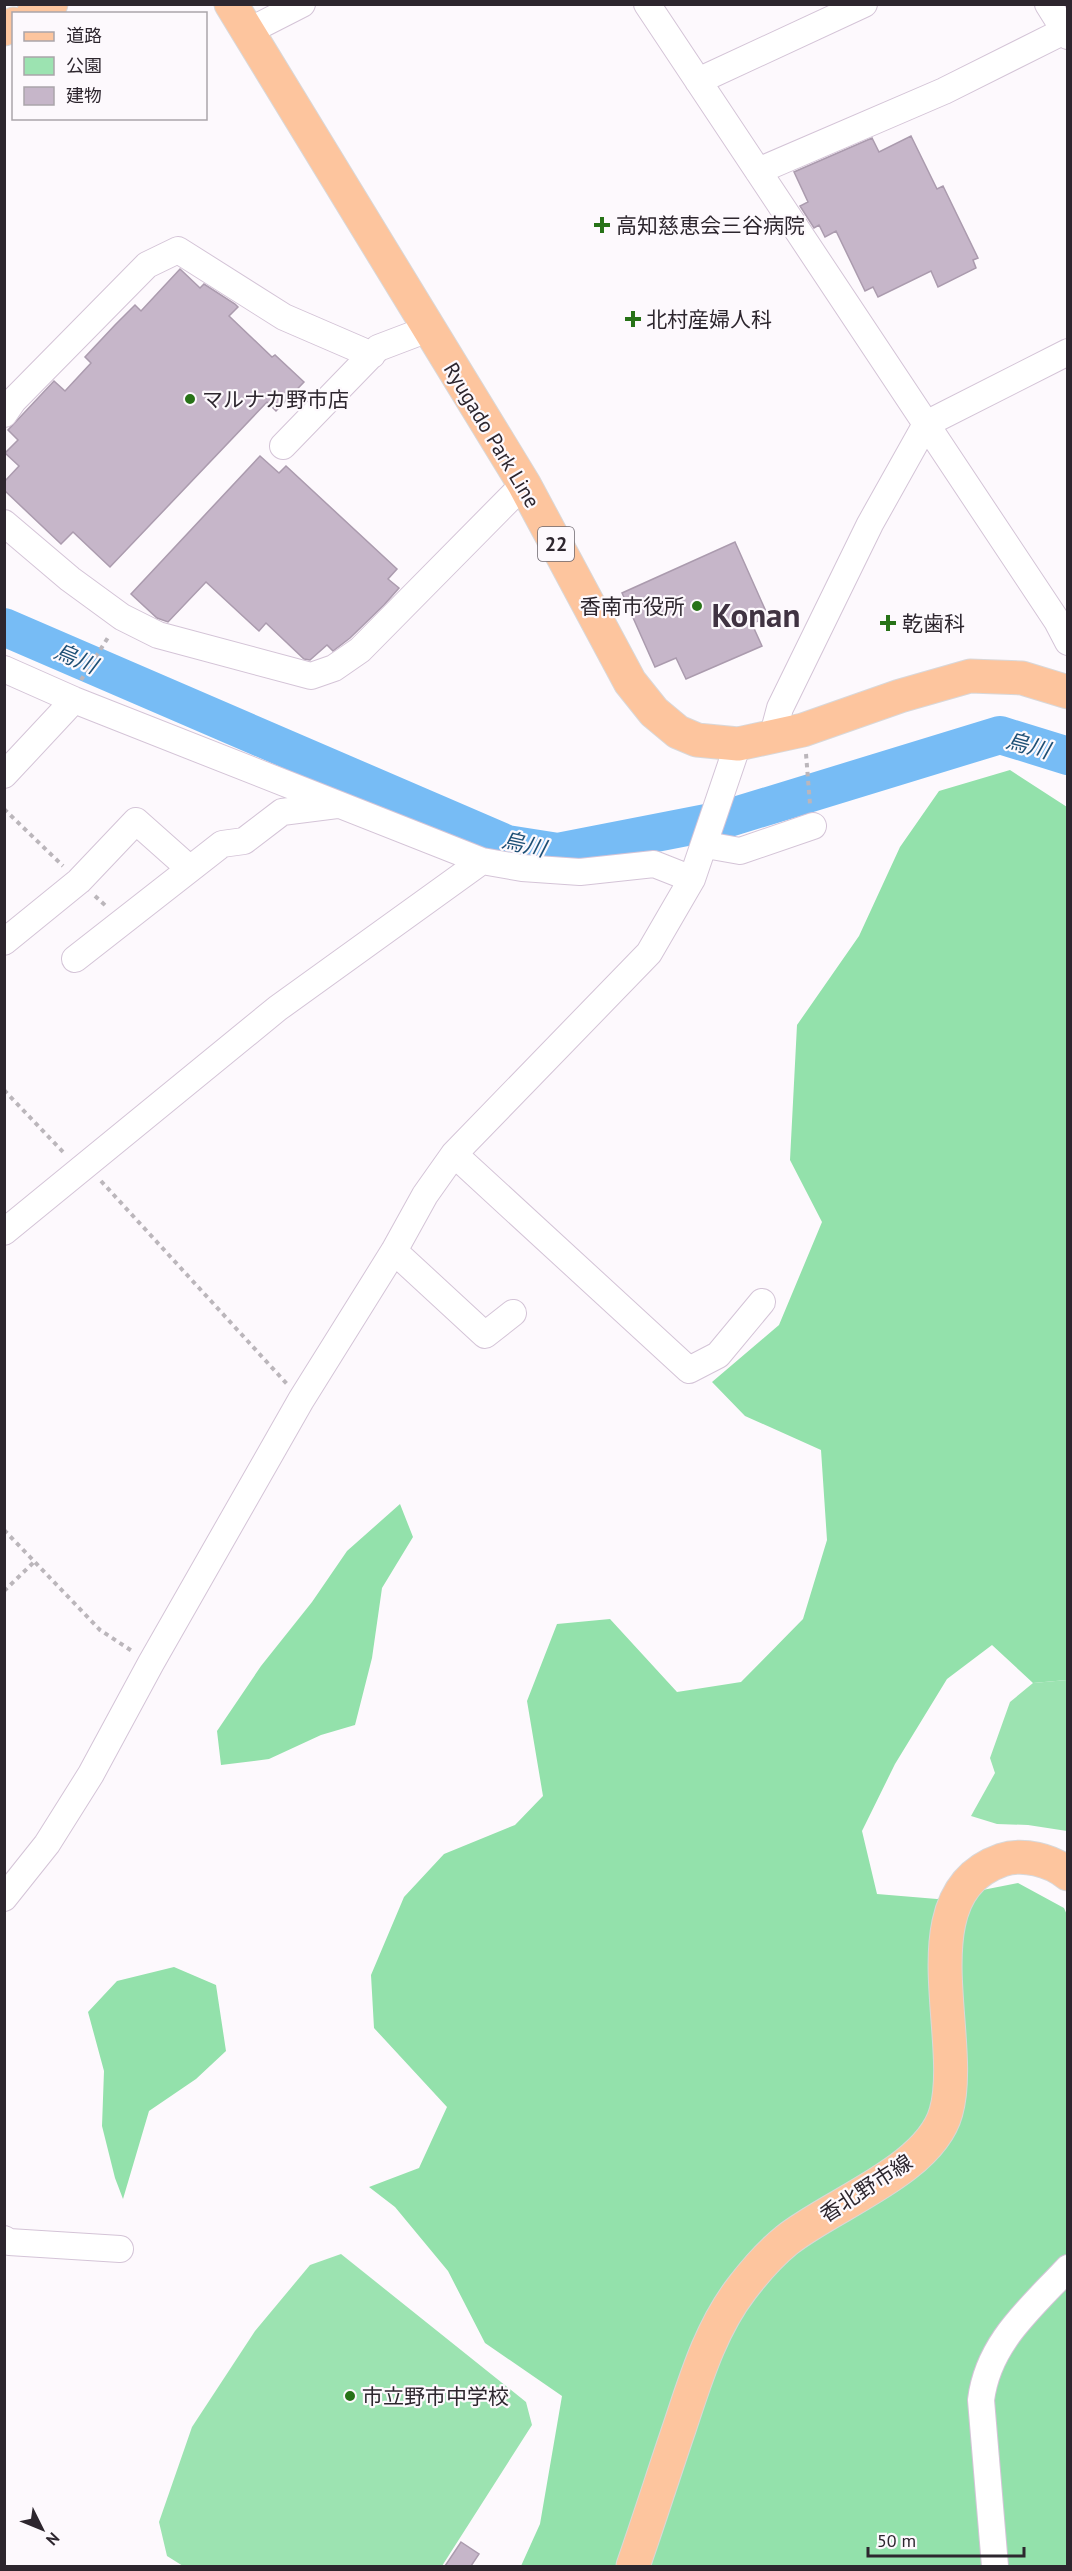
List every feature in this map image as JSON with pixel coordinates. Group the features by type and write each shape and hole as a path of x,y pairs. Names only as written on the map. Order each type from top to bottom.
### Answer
{"main road":[{"path":"37,12 51,4"},
{"name":"Ryugado Park Line","path":"239,18 524,484 630,682 654,712 678,732 734,756 772,738 970,676 1022,678 1068,692"},
{"name":"香北野市線","path":"633,2566 701,2365 724,2316 742,2288 786,2241 915,2158 939,2129 946,2111 949,2080 945,1964 952,1906 965,1885 985,1867 1006,1859 1026,1857 1043,1861 1060,1867 1068,1874"}],"street":[{"path":"239,18 302,4"},
{"path":"647,4 1057,621 1068,642"},
{"path":"698,81 864,4"},
{"path":"758,171 944,91 1066,34 1048,4"},
{"path":"4,414 13,401 147,265 178,250 284,317 372,355"},
{"path":"283,446 378,348 428,329"},
{"path":"772,738 780,708 870,524 926,424 1068,352"},
{"path":"4,523 70,579 122,617 158,634 311,676 334,668 360,650 524,484"},
{"path":"4,669 71,699 482,861 522,868 580,872 654,864 692,879"},
{"path":"4,776 71,699"},
{"path":"4,1898 30,1867 67,1814 302,1400 394,1251 425,1195 453,1154 649,953 692,879 706,845 734,756"},
{"path":"75,959 222,844 244,841 282,812 340,805"},
{"path":"706,845 740,851 812,817"},
{"path":"4,942 79,881 136,821 190,869"},
{"path":"4,1232 85,1169 278,1008 482,861"},
{"path":"453,1154 689,1370 718,1356 762,1302"},
{"path":"394,1251 485,1335 513,1312"},
{"path":"4,2239 9,2242 120,2249"},
{"path":"995,2566 981,2400 983,2379 993,2353 1068,2268"}],"path":[{"path":"71,699 110,636"},
{"path":"805,750 812,817"},
{"path":"4,1090 85,1169 302,1400"},
{"path":"4,1530 100,1630 151,1664"},
{"path":"4,1591 35,1561"}],"green space":[{"path":"1010,770 1067,807 1067,1680 1033,1683 992,1645 947,1679 895,1764 862,1831 877,1894 937,1899 1018,1883 1064,1908 1067,1915 1067,2566 521,2566 540,2524 562,2396 485,2343 448,2271 395,2207 369,2187 419,2168 447,2107 374,2028 371,1975 404,1897 444,1854 515,1825 543,1796 527,1701 557,1624 610,1619 677,1692 741,1682 803,1619 827,1540 821,1450 745,1416 712,1382 779,1325 822,1222 790,1160 797,1025 859,936 900,847 939,791"},
{"path":"400,1504 413,1537 382,1588 372,1658 355,1725 321,1735 269,1759 221,1765 217,1731 261,1666 312,1602 347,1551"},
{"path":"1067,1680 1067,1831 1028,1825 997,1824 971,1816 995,1773 990,1758 1010,1702 1033,1683"},
{"path":"174,1967 216,1985 226,2051 196,2079 149,2111 123,2199 115,2178 102,2126 104,2071 88,2012 117,1981"},
{"name":"市立野市中学校","path":"341,2254 526,2402 532,2425 442,2566 183,2566 167,2556 159,2522 192,2427 255,2331 310,2265"}],"building":[{"path":"911,136 937,189 943,186 978,258 973,260 976,268 938,287 931,271 878,297 873,287 865,291 836,231 825,237 819,225 814,228 800,206 808,202 794,172 872,138 879,152"},
{"path":"180,269 200,288 204,284 235,304 238,307 229,316 272,357 275,355 304,382 276,411 267,402 110,567 73,532 61,544 4,490 4,482 19,466 5,453 18,440 8,430 54,381 65,391 91,363 85,357 115,325 135,305 141,311"},
{"path":"260,456 279,473 286,466 397,569 388,579 399,588 384,605 333,651 327,645 310,660 304,659 266,623 259,631 206,582 168,622 157,618 131,594"},
{"path":"735,542 768,616 752,624 762,646 686,679 676,658 655,667 622,593"},
{"path":"461,2542 479,2554 471,2566 445,2566"}],"waterway":[{"name":"烏川","path":"4,627 507,844 558,852 722,820 1000,735 1068,756"}],"place":[{"name":"高知慈恵会三谷病院","path":"602,225"},
{"name":"北村産婦人科","path":"633,319"},
{"name":"マルナカ野市店","path":"190,399"},
{"name":"香南市役所","path":"697,606"},
{"name":"乾歯科","path":"888,623"},
{"name":"市立野市中学校","path":"350,2396"}],"district":[{"name":"Konan","path":"756,614"}]}
